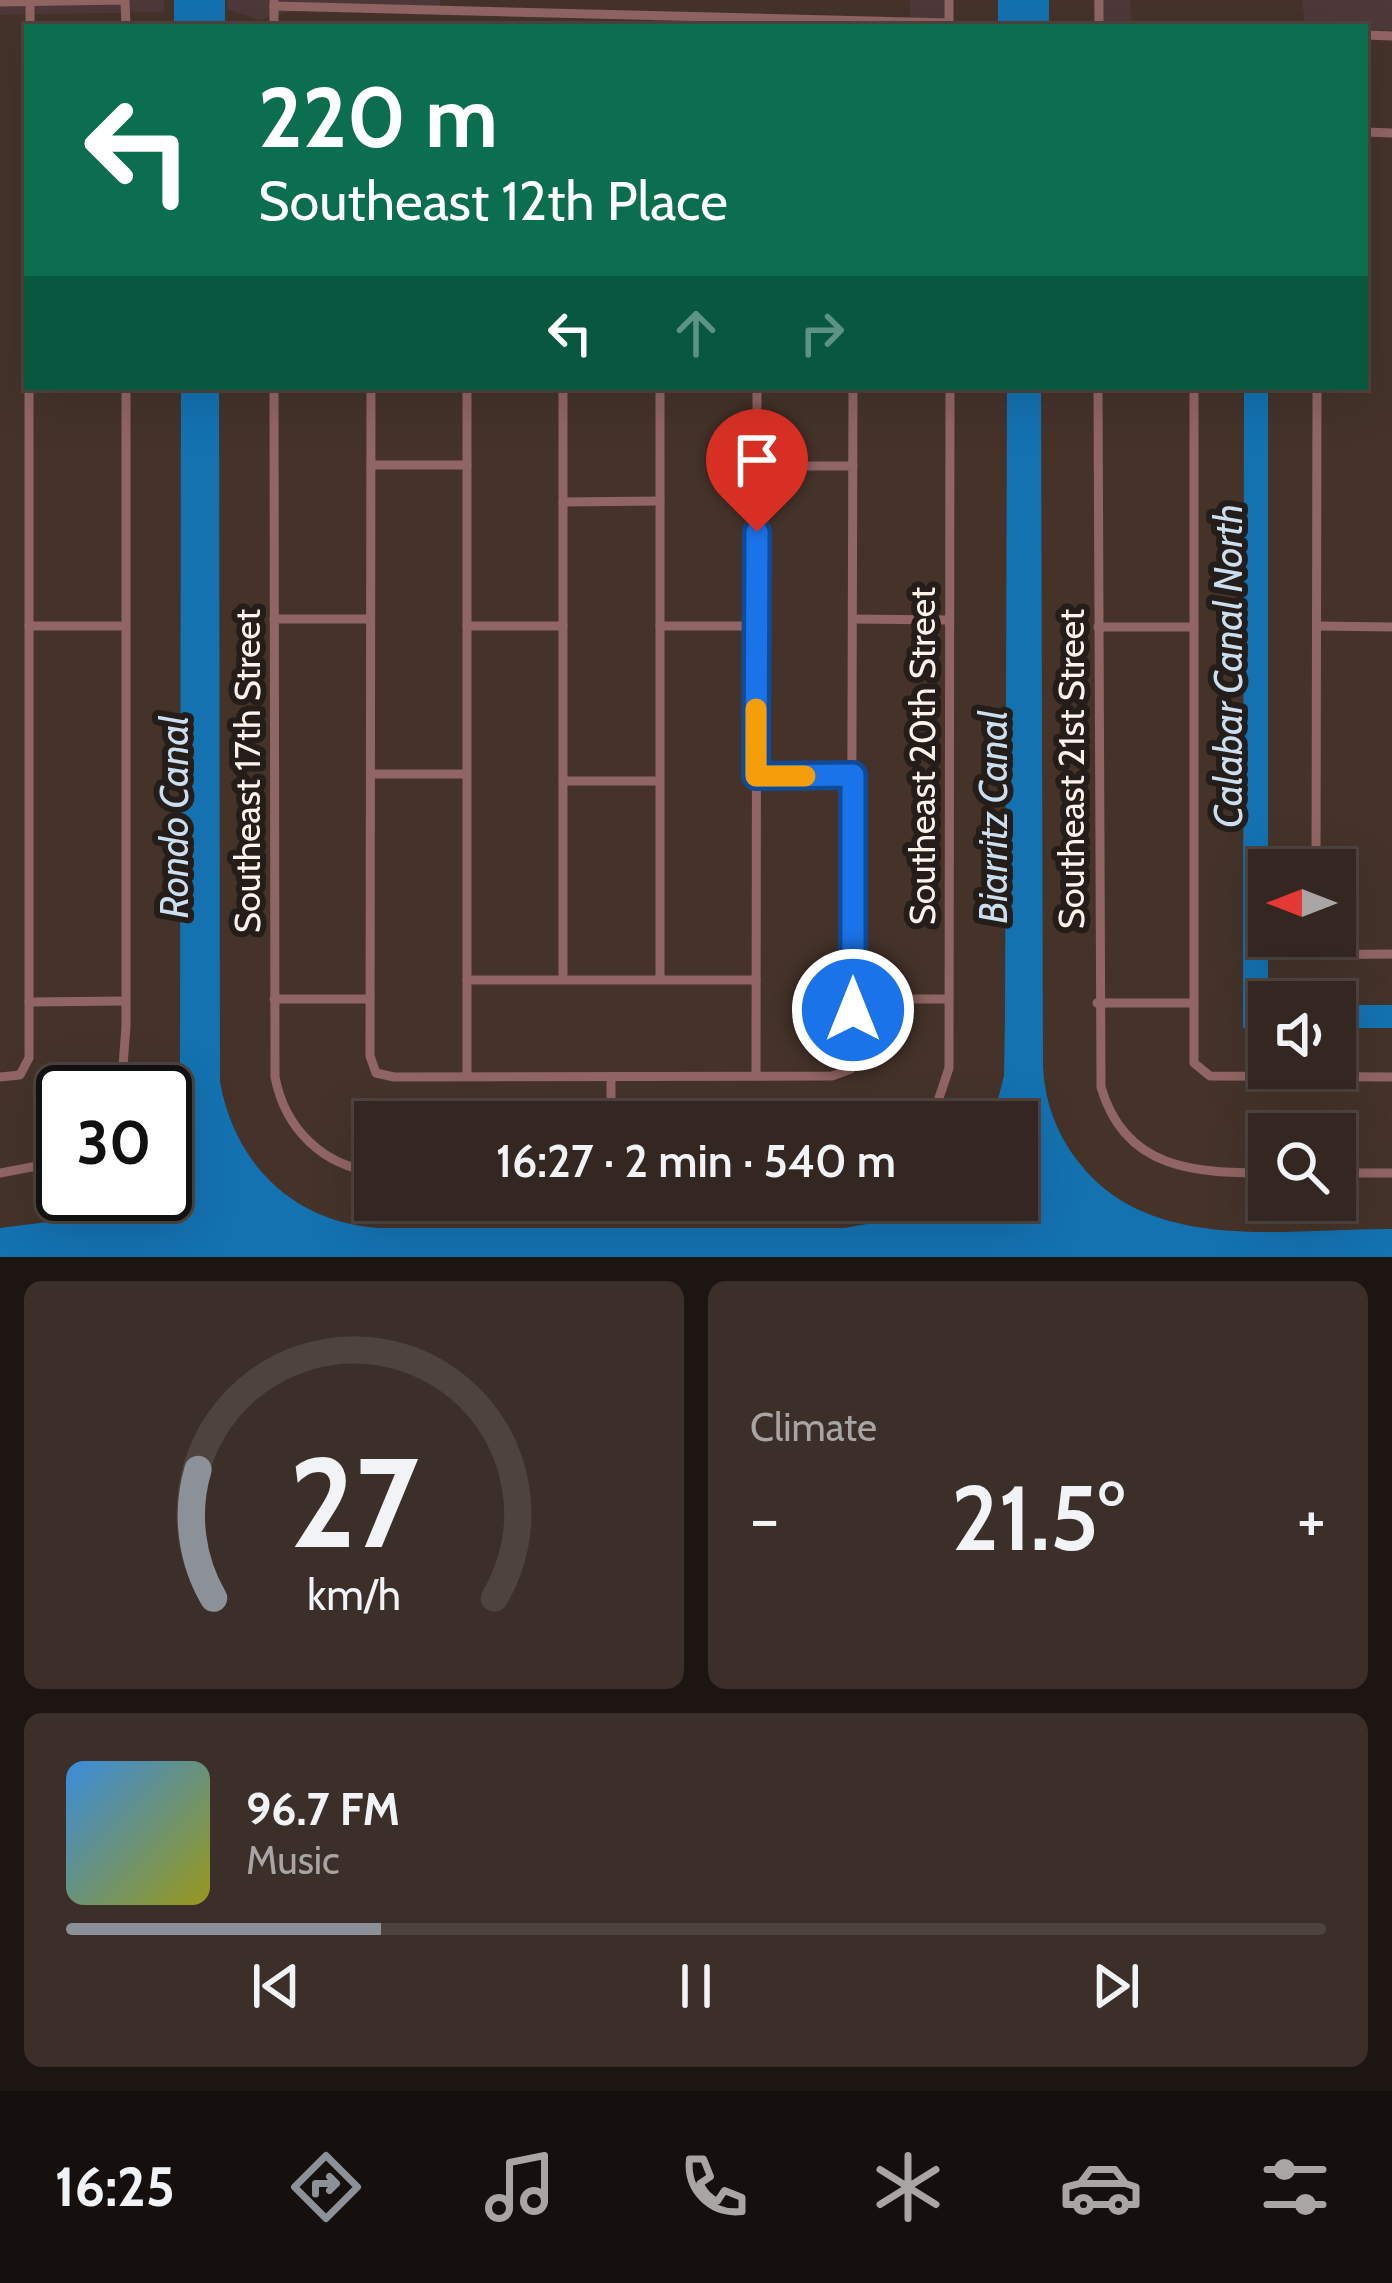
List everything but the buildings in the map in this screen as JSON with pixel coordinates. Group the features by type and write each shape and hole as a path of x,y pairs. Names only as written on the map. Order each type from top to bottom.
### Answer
{"street":[{"path":"0,2 125,0"},
{"path":"274,3 371,15 467,12 805,24"},
{"path":"467,12 467,24"},
{"path":"0,1077 26,1070 29,1002 29,390"},
{"path":"122,1065 126,390"},
{"name":"Southeast 17th Street","path":"274,390 277,1091 292,1123 311,1144 354,1168"},
{"path":"370,390 370,1060 376,1073 611,1077 848,1072 853,999 853,390"},
{"path":"467,390 467,1076"},
{"path":"563,390 563,980"},
{"path":"660,390 660,980"},
{"path":"756,1076 757,390"},
{"name":"Southeast 20th Street","path":"939,1101 949,1076 950,390"},
{"name":"Southeast 21st Street","path":"1097,390 1101,1087 1131,1142 1185,1171 1248,1172"},
{"path":"1194,390 1193,1060 1198,1072 1210,1076 1392,1077"},
{"path":"1316,849 1317,390"},
{"path":"371,465 466,465"},
{"path":"757,466 853,466"},
{"path":"563,502 660,501"},
{"path":"274,619 370,619"},
{"path":"853,620 949,620"},
{"path":"29,626 125,626"},
{"path":"467,626 563,626"},
{"path":"659,626 756,626"},
{"path":"1317,626 1392,627"},
{"path":"1098,627 1194,627"},
{"path":"371,774 466,774"},
{"path":"756,776 853,775"},
{"path":"563,782 659,782"},
{"path":"1356,954 1392,954"},
{"path":"467,980 756,980"},
{"path":"274,999 370,999"},
{"path":"853,999 949,999"},
{"path":"29,1002 125,1001"},
{"path":"1097,1003 1194,1003"},
{"path":"611,1077 611,1101"},
{"path":"0,1173 36,1166"},
{"path":"1356,1173 1392,1173"}],"shaded area":[{"path":"0,0 165,0 163,12 0,15"},
{"path":"228,0 440,0 440,11 307,7 259,20 227,9"},
{"path":"910,0 946,0 946,20 910,19"},
{"path":"1093,0 1130,0 1132,24 1094,24"},
{"path":"1302,0 1392,0 1392,31 1368,30 1368,24 1305,24"}],"water":[{"path":"174,0 225,0 225,24 174,24"},
{"path":"998,0 1049,0 1049,24 998,24"},
{"path":"181,390 219,390 220,1082 239,1139 273,1184 320,1214 378,1228 844,1228 884,1221 1038,1221 1038,1101 997,1101 1004,1076 1007,390 1041,390 1043,1065 1052,1115 1077,1160 1107,1190 1142,1211 1180,1224 1222,1230 1392,1229 1392,1257 0,1257 0,1228 56,1221 192,1221 192,1065 179,1065"},
{"path":"1244,390 1268,390 1268,849 1248,849 1248,957 1268,957 1268,981 1248,981 1248,1028 1243,1028"},
{"path":"1356,1005 1392,1005 1392,1028 1356,1028"}],"slow traffic":[{"path":"756,709 756,776 805,776"}],"route":[{"path":"757,532 756,776 853,775 853,1010"}],"water label":[{"name":"Calabar Canal North","path":"1228,666"},
{"name":"Rondo Canal","path":"174,817"},
{"name":"Biarritz Canal","path":"993,817"}]}
